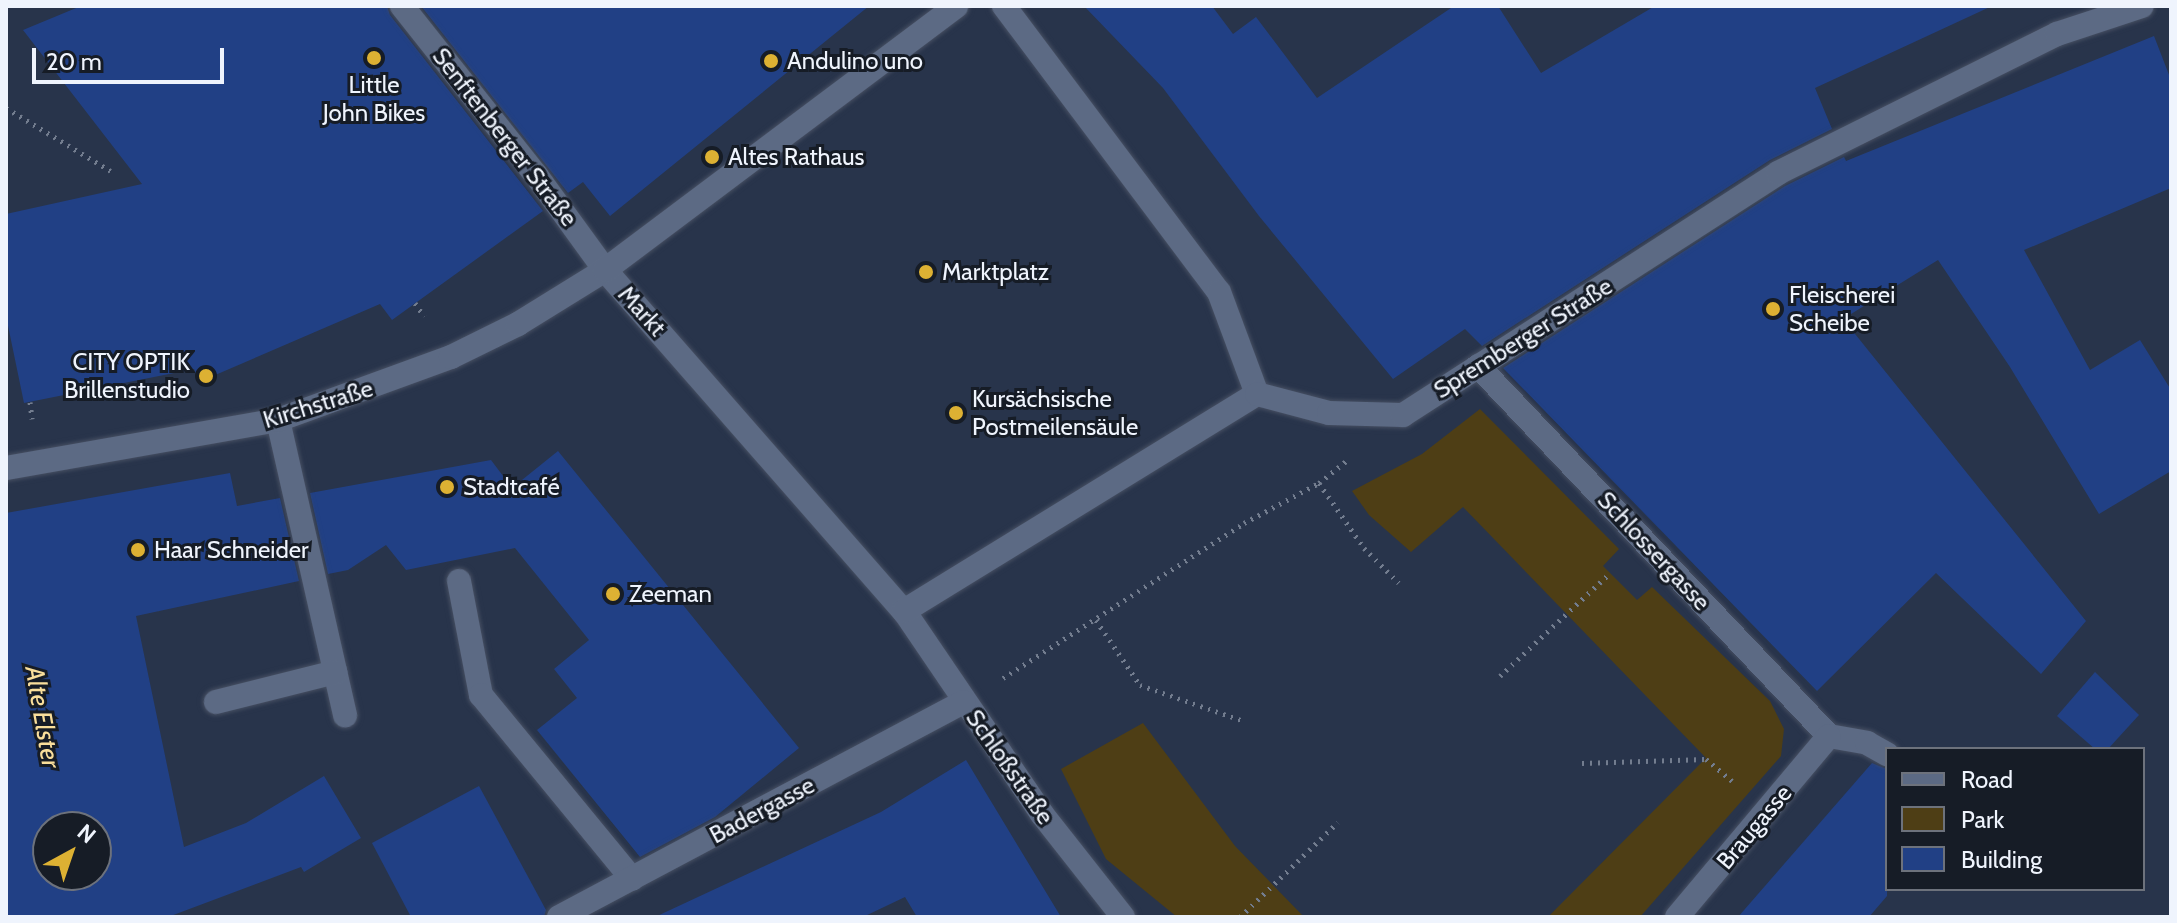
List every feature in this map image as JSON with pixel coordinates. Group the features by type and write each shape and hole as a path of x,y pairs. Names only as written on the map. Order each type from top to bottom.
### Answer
{"street":[{"name":"Senftenberger Straße","path":"402,6 536,175 605,270"},
{"name":"Markt","path":"904,611 605,270 956,6"},
{"path":"1004,6 1219,292 1257,394"},
{"name":"Spremberger Straße","path":"1403,415 1778,173 2057,34 2142,6"},
{"name":"Kirchstraße","path":"6,468 278,420 451,357 518,324 605,270"},
{"name":"Schlossergasse","path":"1478,366 1829,736"},
{"path":"904,611 1257,394 1329,413 1403,415"},
{"path":"278,420 345,716"},
{"path":"459,581 481,695 632,879"},
{"name":"Schloßstraße","path":"904,611 963,702 1051,825 1123,917"},
{"path":"216,702 335,672"},
{"name":"Badergasse","path":"559,917 963,702"},
{"path":"1829,736 1867,743 1885,753"},
{"name":"Braugasse","path":"1677,917 1829,736"}],"path":[{"path":"6,108 111,171"},
{"path":"963,702 1244,523 1319,483 1403,415"},
{"path":"1319,483 1364,548 1399,583"},
{"path":"1500,676 1643,540"},
{"path":"1096,620 1140,685 1241,720"},
{"path":"1582,763 1706,759 1768,812"},
{"path":"1240,917 1338,822"}],"green space":[{"path":"1480,409 1619,549 1603,566 1637,600 1652,587 1770,701 1784,729 1781,756 1640,917 1548,917 1706,758 1463,507 1411,552 1369,515 1352,491 1422,454"},
{"path":"1143,723 1235,846 1304,917 1177,917 1106,859 1061,769"}],"building":[{"path":"81,6 387,6 390,15 543,211 392,320 380,304 199,382 194,369 24,403 6,316 6,214 142,184 23,30"},
{"path":"421,6 869,6 610,216 583,182 568,193"},
{"path":"1084,6 1212,6 1233,34 1256,17 1317,98 1454,6 1498,6 1541,73 1655,6 1992,6 1815,88 1832,129 1770,160 1482,346 1465,329 1393,379 1259,216 1163,88"},
{"path":"2154,36 2171,80 2171,188 2024,250 2090,370 2140,340 2171,390 2171,471 2099,514 2010,367 1938,260 1843,319 2086,621 2041,674 1936,573 1817,691 1503,368 1785,186 1844,157 1846,161"},
{"path":"558,451 799,748 715,817 640,857 537,730 577,698 554,669 589,640 515,548 406,570 386,545 348,570 328,574 310,493 491,460 512,488"},
{"path":"230,473 237,506 280,498 299,581 136,616 184,847 246,823 324,776 361,838 304,872 301,867 168,917 6,917 6,513"},
{"path":"2095,672 2139,715 2110,747 2093,747 2057,716"},
{"path":"966,760 1061,917 917,917 905,897 863,917 655,917 881,812"},
{"path":"1872,763 1885,768 1887,896 1869,917 1738,917"},
{"path":"479,786 546,910 544,917 411,917 372,843"}],"place":[{"name":"Little John Bikes","path":"374,58"},
{"name":"Andulino uno","path":"771,61"},
{"name":"Altes Rathaus","path":"712,157"},
{"name":"Marktplatz","path":"926,272"},
{"name":"Fleischerei Scheibe","path":"1773,309"},
{"name":"CITY OPTIK Brillenstudio","path":"206,376"},
{"name":"Kursächsische Postmeilensäule","path":"956,413"},
{"name":"Stadtcafé","path":"447,487"},
{"name":"Haar Schneider","path":"138,550"},
{"name":"Zeeman","path":"613,594"}],"water label":[{"name":"Alte Elster","path":"42,717"}]}
